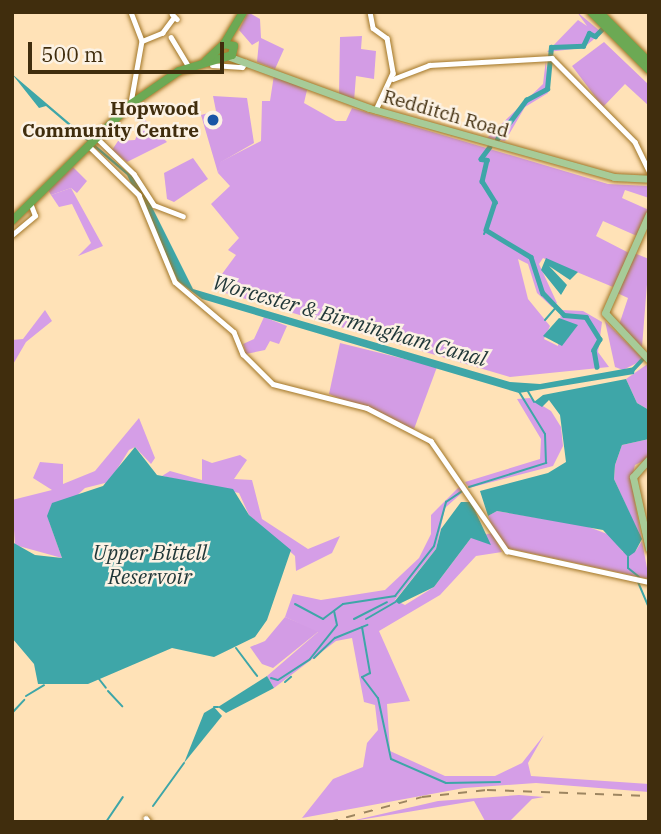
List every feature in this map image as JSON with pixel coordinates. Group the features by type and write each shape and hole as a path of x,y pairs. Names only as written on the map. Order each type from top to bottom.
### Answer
{"highway":[{"path":"209,63 223,46 243,12"},
{"path":"591,12 600,16 649,70"},
{"path":"231,52 236,25"},
{"path":"610,28 649,62"},
{"path":"223,46 231,52"},
{"path":"12,221 131,104 189,66 209,63 231,52"}],"main road":[{"name":"Redditch Road","path":"231,52 247,61 376,110 646,181"},
{"path":"646,357 605,313 649,214"},
{"path":"649,459 633,477 649,549"}],"street":[{"path":"131,12 142,41 131,104"},
{"path":"370,12 373,28 387,38 393,79"},
{"path":"142,41 162,33 174,17"},
{"path":"171,37 189,66"},
{"path":"391,66 401,71 548,56 635,142 649,171"},
{"path":"209,63 242,67 247,61"},
{"path":"376,110 393,79 401,71"},
{"path":"91,141 134,174 154,205 183,216"},
{"path":"91,141 139,195 175,282 234,332 243,354 273,384 367,408 431,441 509,552 649,582"},
{"path":"12,235 35,216 30,203"}],"shaded area":[{"path":"248,12 260,19 261,38 284,49 275,69 257,62 259,41 252,45 239,30"},
{"path":"577,12 600,31 583,48 547,52 578,20 587,26"},
{"path":"362,36 361,49 376,51 374,79 356,76 354,101 339,96 340,37"},
{"path":"604,42 649,85 649,106 625,84 603,107 572,66"},
{"path":"546,59 548,93 525,107 505,141 487,138 543,84"},
{"path":"274,75 307,90 304,103 336,121 346,121 352,108 608,184 649,186 649,198 625,190 622,198 649,210 637,236 603,221 596,236 629,253 613,287 543,258 539,264 557,303 552,307 537,293 528,264 518,259 528,299 550,326 544,339 558,346 561,310 583,311 602,322 598,352 609,367 510,377 222,292 222,274 236,255 228,250 239,238 211,204 230,186 218,173 220,162 261,141 262,101 270,101"},
{"path":"213,96 247,98 254,143 221,162 218,173 201,115 216,111"},
{"path":"144,119 167,142 127,162 112,150 118,141 135,140"},
{"path":"193,158 208,179 174,202 167,199 164,173"},
{"path":"73,167 87,181 77,193 71,188 51,195 48,190"},
{"path":"71,188 103,246 78,256 91,243 72,204 59,207 51,195"},
{"path":"634,253 649,259 642,347 619,325 628,298 615,292"},
{"path":"45,310 52,321 26,342 12,366 12,340 23,339"},
{"path":"264,317 287,326 279,344 270,341 265,350 246,354 243,344 254,339"},
{"path":"605,321 642,358 641,361 623,370 615,367"},
{"path":"340,343 437,367 414,429 329,394"},
{"path":"649,363 649,410 637,403 626,379"},
{"path":"530,398 551,411 561,427 563,446 553,466 469,488 465,482 540,459 541,439 517,399"},
{"path":"139,418 155,458 151,464 135,447 129,450 109,482 85,488 49,521 62,558 15,545 12,500 52,490 33,478 40,462 63,464 63,484 95,471"},
{"path":"649,439 649,458 635,465 631,481 649,579 507,548 492,526 488,516 497,511 586,526 610,535 623,552 635,552 642,541 614,479 615,465 622,445"},
{"path":"240,455 247,460 234,479 252,480 262,519 308,549 340,536 332,553 296,571 295,556 249,515 239,493 162,476 170,471 202,480 202,459 212,463"},
{"path":"460,486 464,491 445,508 436,549 395,600 405,605 434,587 471,538 492,533 502,552 476,556 440,595 379,631 410,701 387,704 390,751 445,776 495,776 522,763 544,735 528,763 531,776 649,784 649,792 536,783 464,788 302,818 333,779 363,767 367,743 378,730 375,705 364,702 352,638 336,641 274,688 267,676 318,632 285,617 293,594 321,600 385,590 419,558 431,534 431,515"},
{"path":"285,617 319,631 273,668 262,664 250,647 265,641"},
{"path":"519,795 544,797 532,799 509,822 485,821 474,801 347,822 438,801"}],"water":[{"path":"12,74 140,183 193,289 510,382 540,384 635,367 634,374 519,393 202,299 178,281 127,175 46,106 39,108"},
{"path":"546,258 578,272 570,280 549,266 567,285 561,295 541,270"},
{"path":"559,318 578,325 562,346 543,336"},
{"path":"626,379 637,403 649,410 649,439 622,445 615,465 614,479 642,539 635,552 628,557 603,530 497,511 488,516 480,491 548,473 566,462 560,415 549,400 542,407 534,402 543,395"},
{"name":"Upper Bittell Reservoir","path":"135,447 157,475 233,489 249,515 291,550 267,620 255,637 214,657 172,648 88,684 38,684 34,664 12,638 12,542 35,555 62,558 47,516 52,503 103,486"},
{"path":"461,502 471,502 491,545 471,538 434,587 399,604 395,601 436,549 441,529"},
{"path":"267,676 274,688 226,713 218,707"},
{"path":"214,707 222,716 184,763 204,713"}],"waterway":[{"path":"497,139 526,100 547,89 551,47 583,46 589,33 595,36 602,29"},
{"path":"490,147 481,159 487,160 482,181 495,202 486,230 531,257 543,293 564,315 586,317 600,339 594,350 597,367"},
{"path":"484,234 486,230"},
{"path":"545,320 557,306"},
{"name":"Worcester & Birmingham Canal","path":"631,372 649,353"},
{"path":"526,388 534,402"},
{"path":"469,487 546,463 545,434 518,390"},
{"path":"295,604 323,619 343,604 395,596 434,546 446,502 464,490"},
{"path":"628,557 628,568 639,577"},
{"path":"638,582 649,608"},
{"path":"354,619 387,602"},
{"path":"366,619 395,602"},
{"path":"271,678 278,680 310,659 337,625 334,611"},
{"path":"314,658 335,638 367,625"},
{"path":"362,627 370,673 362,677 378,698 391,759 446,783 500,782"},
{"path":"236,648 257,676"},
{"path":"285,682 291,677"},
{"path":"99,679 106,688"},
{"path":"26,696 44,685"},
{"path":"108,691 122,706"},
{"path":"12,713 24,700"},
{"path":"153,806 184,763"},
{"path":"106,822 123,797"}],"railway":[{"path":"329,822 422,797 487,790 649,796"}],"place":[{"name":"Hopwood Community Centre","path":"213,120"}]}
